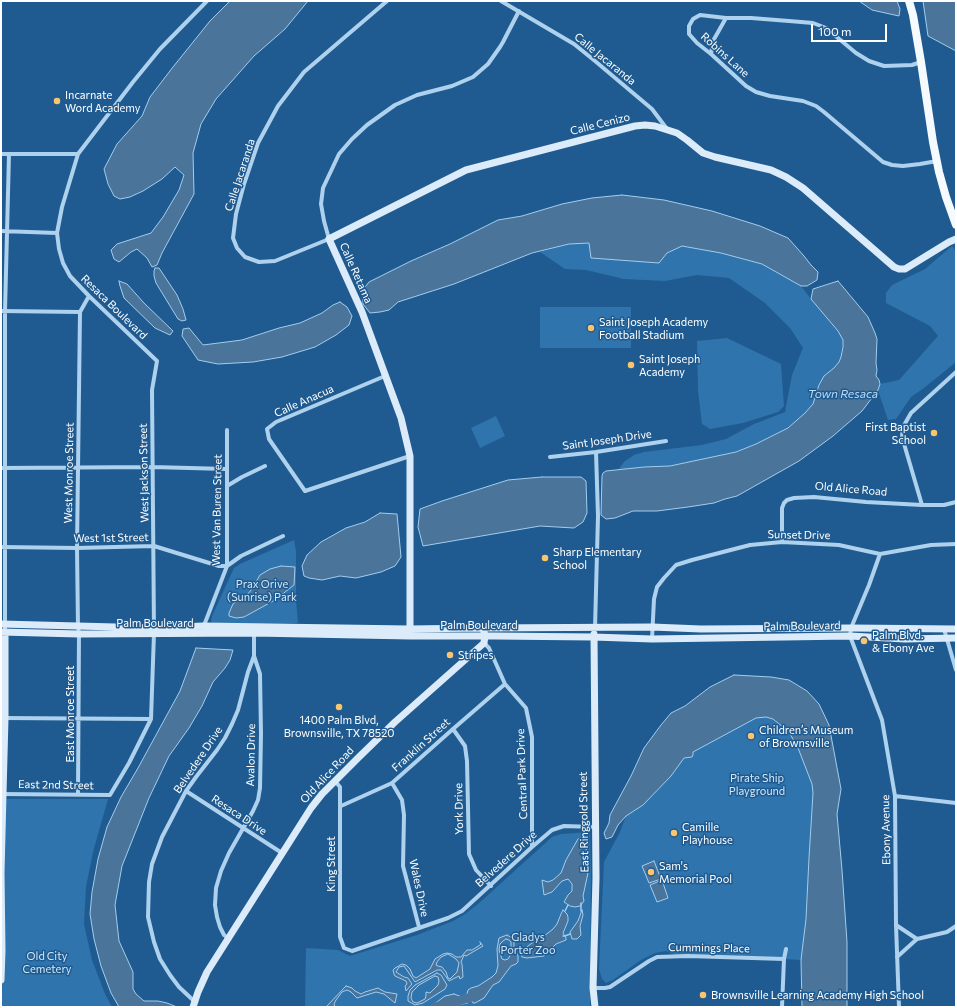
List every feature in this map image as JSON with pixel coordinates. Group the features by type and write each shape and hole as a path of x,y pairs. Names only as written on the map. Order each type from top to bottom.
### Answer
{"main road":[{"path":"909,1 913,15 937,161 946,197 956,225"},
{"name":"Calle Cenizo","path":"329,239 466,170 635,126 656,126 668,130 687,140 703,153 771,170 786,177 803,188 894,267 899,269 905,269 956,239"},
{"name":"Calle Retama","path":"329,239 362,312 402,418 410,456 409,633"},
{"name":"Palm Boulevard","path":"3,624 41,629 78,630 154,630 203,626 409,633 484,639 593,637 652,639 850,636 905,639 956,638"},
{"name":"Palm Boulevard","path":"154,630 201,634 409,633 483,628 652,627 701,629 956,629"},
{"path":"483,628 484,639"},
{"name":"East Ringgold Street","path":"595,628 593,637 596,878 593,988 595,1007"},
{"name":"Palm Boulevard","path":"3,632 41,629"},
{"path":"1,980 3,632"},
{"name":"Old Alice Road","path":"194,1004 207,972 311,808 322,794 395,722 484,639"}],"street":[{"name":"Resaca Boulevard","path":"157,361 70,276 63,263 57,233 62,207 78,154 155,55 207,1"},
{"name":"Calle Jacaranda","path":"245,257 237,248 233,238 236,214 244,184 258,143 278,106 304,72 387,1"},
{"name":"Calle Jacaranda","path":"501,1 574,44 596,61 652,110 668,130"},
{"name":"Calle Retama","path":"329,239 321,204 323,188 339,154 367,125 395,105 417,95 452,86 473,77 488,64 503,42 519,11"},
{"name":"Robins Lane","path":"921,62 906,65 884,66 869,61 856,53 826,28 813,23 700,15 693,19 689,26 689,34 697,43 746,86 756,92 770,96 803,101 816,106 883,162 903,166 937,161"},
{"path":"711,54 713,41 726,18"},
{"path":"1,154 78,154"},
{"path":"3,632 3,312 9,154"},
{"path":"1,231 57,233"},
{"name":"Calle Cenizo","path":"245,257 259,262 276,261 329,239"},
{"path":"3,312 80,312 90,296"},
{"name":"West Monroe Street","path":"78,630 77,548 80,312"},
{"name":"West Jackson Street","path":"152,719 154,546 152,390 157,361"},
{"path":"922,506 902,437 903,427 912,413 956,372"},
{"name":"Calle Anacua","path":"385,376 276,422 267,429 268,439 305,491 410,456"},
{"name":"West Van Buren Street","path":"201,634 227,566 227,430"},
{"name":"Saint Joseph Drive","path":"550,457 596,452 666,441"},
{"path":"595,628 598,516 596,452"},
{"path":"227,486 265,466"},
{"path":"3,468 152,467 228,469"},
{"name":"Old Alice Road","path":"782,542 782,508 787,500 794,498 814,497 922,506 944,505 956,502"},
{"path":"227,566 241,556 283,536"},
{"name":"Sunset Drive","path":"652,639 654,599 657,587 676,565 692,560 750,545 782,542 839,545 880,554 931,545 956,544"},
{"name":"West 1st Street","path":"3,547 77,548 154,546 219,566 227,566"},
{"path":"850,636 851,628 880,554"},
{"path":"944,629 956,670"},
{"name":"East Monroe Street","path":"78,630 78,794"},
{"name":"Avalon Drive","path":"228,938 224,935 217,917 215,904 216,888 221,871 229,853 258,800 260,788 260,674 254,656 254,633"},
{"name":"Ebony Avenue","path":"850,636 882,720 895,796 896,925 900,1007"},
{"name":"Central Park Drive","path":"484,639 505,684 526,708 532,737 532,847"},
{"name":"Belvedere Drive","path":"194,1004 179,987 160,960 154,942 148,917 149,882 152,864 162,838 186,791 225,738 238,710 248,672 254,656"},
{"name":"Franklin Street","path":"341,806 392,783 505,684"},
{"path":"3,718 152,719"},
{"name":"East 2nd Street","path":"2,794 110,795 152,719"},
{"name":"York Drive","path":"453,728 465,746 467,761 469,854 476,870 491,886"},
{"name":"King Street","path":"335,782 340,787 340,937 344,948"},
{"name":"Wales Drive","path":"392,783 402,800 404,815 403,866 419,927"},
{"name":"Resaca Drive","path":"186,791 282,853"},
{"path":"895,796 956,803"},
{"name":"Belvedere Drive","path":"344,948 352,951 448,918 462,911 552,830 564,826 595,827"},
{"path":"896,925 917,939"},
{"path":"897,957 917,939 947,932 956,926"},
{"path":"782,1007 784,959 786,949"},
{"name":"Cummings Place","path":"593,988 610,987 657,957 688,956 784,959"}],"green space":[{"path":"589,243 667,253 682,246 721,253 762,264 801,286 838,331 843,340 839,362 824,376 819,385 813,404 805,413 788,428 756,444 735,452 670,466 618,470 624,462 634,455 644,452 702,445 726,439 754,424 785,412 792,375 803,348 790,328 765,303 729,278 697,275 665,281 624,279 586,270 565,269 540,252 569,244"},
{"path":"952,246 956,251 956,362 911,397 896,419 888,420 878,390 880,384 899,380 938,336 930,326 886,303 886,293 892,285 925,269"},
{"path":"540,307 631,307 631,348 540,348"},
{"path":"727,338 781,364 784,406 778,412 743,423 710,429 702,424 698,391 697,341"},
{"path":"496,416 505,436 480,448 471,428"},
{"name":"Prax Orive (Sunrise) Park","path":"294,540 296,551 296,600 298,623 215,625 211,622 212,616 234,568"},
{"name":"Pirate Ship Playground","path":"760,717 773,719 789,732 798,748 812,784 813,793 806,919 801,960 677,956 666,951 655,953 641,960 613,980 606,983 602,979 599,969 604,862 620,832 626,816 643,805 671,776 684,758 692,752"},
{"name":"Old City Cemetery","path":"3,799 108,799 93,852 86,887 84,924 92,960 105,994 112,1007 2,1007"},
{"name":"Gladys Porter Zoo","path":"590,832 590,1007 305,1007 306,948 338,950 350,956 417,935 453,921 478,904 552,837 561,834"}],"water":[{"path":"230,1 308,1 285,29 254,56 216,99 201,124 193,153 194,194 157,265 152,267 147,258 137,249 119,262 114,259 111,250 117,244 151,233 163,217 179,190 184,175 175,167 162,179 143,191 130,197 120,199 114,196 108,184 104,169 117,144 142,116 150,97 210,21"},
{"path":"859,1 897,1 900,9 899,16 872,10"},
{"path":"923,1 956,1 956,51 928,36"},
{"path":"622,195 664,200 712,211 760,226 788,238 818,272 817,280 807,286 801,286 762,264 721,253 682,246 667,253 659,263 591,258 589,243 569,244 532,253 454,284 398,302 389,310 370,313 363,304 362,291 369,282 498,220 522,216 562,204 592,198"},
{"path":"155,268 159,268 177,295 186,320 182,321 178,319 156,283 154,276"},
{"path":"119,281 127,284 173,331 170,335 155,328 124,298"},
{"name":"Town Resaca","path":"838,281 868,317 877,339 876,376 880,384 878,390 862,411 833,436 799,461 737,496 714,503 688,507 657,511 633,511 615,518 606,519 601,515 602,476 606,471 670,466 736,452 788,428 805,413 813,404 819,385 824,376 839,362 843,347 843,340 838,331 811,299 813,289"},
{"path":"340,302 347,307 352,316 349,325 336,335 315,347 282,357 253,362 218,364 198,360 182,336 183,329 189,328 203,345 242,340 300,323 322,313"},
{"path":"542,477 581,477 586,481 587,513 583,522 574,528 540,526 423,546 418,527 420,509 508,480"},
{"path":"380,513 397,514 401,557 395,566 381,572 356,578 340,576 322,580 304,576 302,566 307,555 321,542 346,528 365,522"},
{"path":"281,566 295,567 294,585 275,600 244,617 236,618 229,616 233,604 240,598 246,596 260,575 270,569"},
{"path":"196,648 233,650 230,660 213,682 202,706 189,728 169,756 149,798 122,866 115,905 119,941 133,972 133,989 136,994 144,1001 158,1001 177,1007 119,1007 111,993 101,966 94,939 90,914 98,859 107,827 121,797 180,691"},
{"path":"734,675 771,677 789,680 807,691 819,704 829,725 841,789 837,814 847,942 847,1007 802,1007 801,960 806,919 813,793 812,784 798,748 789,732 773,719 766,717 756,718 693,752 692,757 684,758 671,776 643,805 626,816 618,825 612,837 606,839 604,833 609,823 610,815 644,748 661,725 671,713 685,706 710,687"},
{"path":"582,838 586,845 588,873 583,896 584,901 580,906 575,907 564,902 572,891 572,884 568,879 562,881 552,892 544,895 542,880 548,882 553,880 561,873 566,860 578,839"},
{"name":"Sam's Memorial Pool","path":"654,861 661,879 649,883 642,866"},
{"name":"Sam's Memorial Pool","path":"662,880 668,898 657,902 650,885"},
{"path":"563,910 568,917 563,933 566,940 556,944 544,956 527,958 522,957 521,954 528,946 553,929 557,924"},
{"path":"582,910 583,915 580,926 581,935 577,939 572,939 570,932 578,921"},
{"path":"507,935 514,939 514,948 518,956 518,962 511,966 499,982 493,985 484,998 473,1003 467,994 468,990 478,986 496,973 498,966 497,949 499,938","holes":["506,939 511,942 511,954 508,959 505,960 502,959 499,950 500,944"]},
{"path":"480,942 483,946 466,956 464,955 461,962 463,977 460,979 459,976 449,981 441,970 437,970 415,982 404,966 399,967 396,972 408,978 412,984 406,991 406,981 395,976 394,974 393,970 402,964 406,965 410,969 413,976 416,978 430,969 435,959 443,954 447,953 456,957 461,957 467,950 472,950 481,944","holes":["448,954 459,963 457,972 450,979 442,967 436,965 441,957"]},
{"path":"437,973 441,975 447,985 445,989 423,1003 415,1005 408,1001 408,996 410,990 415,985","holes":["435,976 438,977 438,985 430,993 426,992 425,999 417,1003 413,1002 411,998 412,992 419,985"]},
{"path":"346,986 361,994 378,988 385,992 397,994 395,1003 384,994 376,992 357,998 347,990 342,992 336,1000 334,1004 335,1007 326,1007"},
{"path":"454,994 465,998 468,1003 445,1007 430,1007 445,996"}],"waterway":[{"path":"581,903 581,911"},
{"path":"565,911 568,905"},
{"path":"563,936 570,934"},
{"path":"435,1007 469,998 479,992"}],"place":[{"name":"Incarnate Word Academy","path":"57,101"},
{"name":"Saint Joseph Academy Football Stadium","path":"591,328"},
{"name":"Saint Joseph Academy","path":"631,365"},
{"name":"First Baptist School","path":"934,433"},
{"name":"Sharp Elementary School","path":"545,558"},
{"name":"Palm Blvd. & Ebony Ave","path":"864,641"},
{"name":"Stripes","path":"450,655"},
{"name":"1400 Palm Blvd, Brownsville, TX 78520","path":"339,707"},
{"name":"Children’s Museum of Brownsville","path":"751,736"},
{"name":"Camille Playhouse","path":"674,833"},
{"name":"Sam's Memorial Pool","path":"651,872"},
{"name":"Brownsville Learning Academy High School","path":"703,995"}]}
